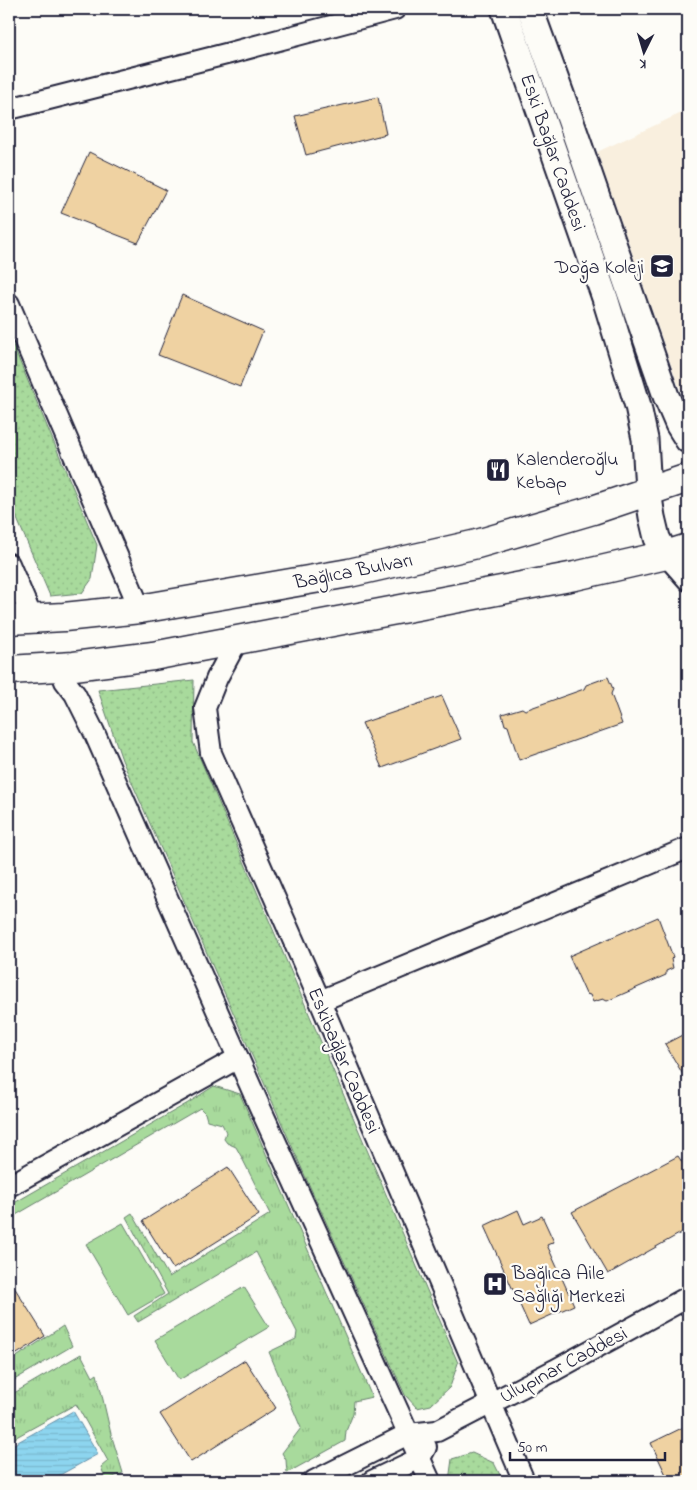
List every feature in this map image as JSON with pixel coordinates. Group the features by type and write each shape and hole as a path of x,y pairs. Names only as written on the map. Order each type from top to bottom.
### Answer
{"main road":[{"name":"Bağlıca Bulvarı","path":"20,619 64,617 140,609 349,573 468,546 593,510 688,478"},
{"path":"9,670 60,667 153,656 575,576 677,552"}],"street":[{"path":"9,109 395,9"},
{"name":"Eski Bağlar Caddesi","path":"504,9 605,298 632,388 645,439 648,491 657,538 677,552"},
{"path":"530,9 666,396 678,424 688,440"},
{"path":"9,304 140,609"},
{"path":"677,552 688,580"},
{"path":"9,564 20,619"},
{"name":"Eskibağlar Caddesi","path":"238,639 217,678 205,708 211,753 320,1001 524,1481"},
{"path":"60,667 65,681 75,694 94,732 238,1058 430,1481"},
{"path":"320,1001 688,848"},
{"path":"9,1186 238,1058"},
{"name":"Ulupınar Caddesi","path":"314,1481 408,1434 437,1431 688,1297"},
{"name":"Ulupınar Caddesi","path":"420,1458 437,1431"},
{"path":"372,1481 420,1458"}],"shaded area":[{"name":"Doğa Koleji","path":"688,110 688,404 676,379 597,152"}],"green space":[{"path":"9,336 97,545 92,579 82,593 50,596 9,500"},
{"path":"194,680 193,742 458,1363 450,1387 431,1405 417,1408 405,1395 305,1176 122,760 98,690"},
{"path":"214,1086 240,1094 372,1397 354,1401 353,1414 346,1431 345,1441 287,1473 286,1460 282,1453 301,1428 269,1352 296,1339 297,1332 256,1252 138,1322 134,1316 168,1294 126,1217 132,1213 169,1277 270,1214 236,1147 227,1143 224,1139 226,1132 222,1124 207,1120 205,1113 200,1108 9,1219 9,1206 188,1103"},
{"path":"123,1223 164,1294 128,1315 86,1244"},
{"path":"244,1287 269,1327 179,1380 155,1340"},
{"path":"63,1326 72,1346 9,1383 9,1362"},
{"path":"81,1354 93,1377 97,1374 111,1434 123,1473 106,1480 101,1467 108,1461 76,1404 9,1441 9,1396"},
{"path":"472,1453 494,1463 503,1481 449,1481 452,1459"}],"water":[{"path":"73,1411 98,1454 49,1481 9,1481 9,1447"}],"building":[{"path":"378,97 386,134 306,155 295,116"},
{"path":"89,152 166,190 138,243 61,213"},
{"path":"182,295 263,331 240,387 158,355"},
{"path":"608,677 613,689 611,694 622,724 519,760 502,714 522,708 525,710 584,689 586,685"},
{"path":"442,696 461,739 382,768 362,723"},
{"path":"658,917 673,957 671,959 673,968 666,971 666,975 607,1001 603,999 593,1002 590,995 586,994 569,956"},
{"path":"688,1032 688,1083 665,1044"},
{"path":"678,1156 688,1171 688,1229 608,1274 572,1212"},
{"path":"228,1167 259,1215 173,1269 143,1221"},
{"path":"518,1210 524,1224 542,1216 554,1242 547,1245 574,1305 529,1325 484,1226"},
{"path":"9,1279 45,1336 9,1359"},
{"path":"245,1360 276,1408 191,1462 160,1414"},
{"path":"688,1425 688,1481 669,1481 651,1443"}],"place":[{"name":"Doğa Koleji","path":"662,266"},
{"name":"Kalenderoğlu Kebap","path":"498,470"},
{"name":"Bağlıca Aile Sağlığı Merkezi","path":"495,1284"}]}
